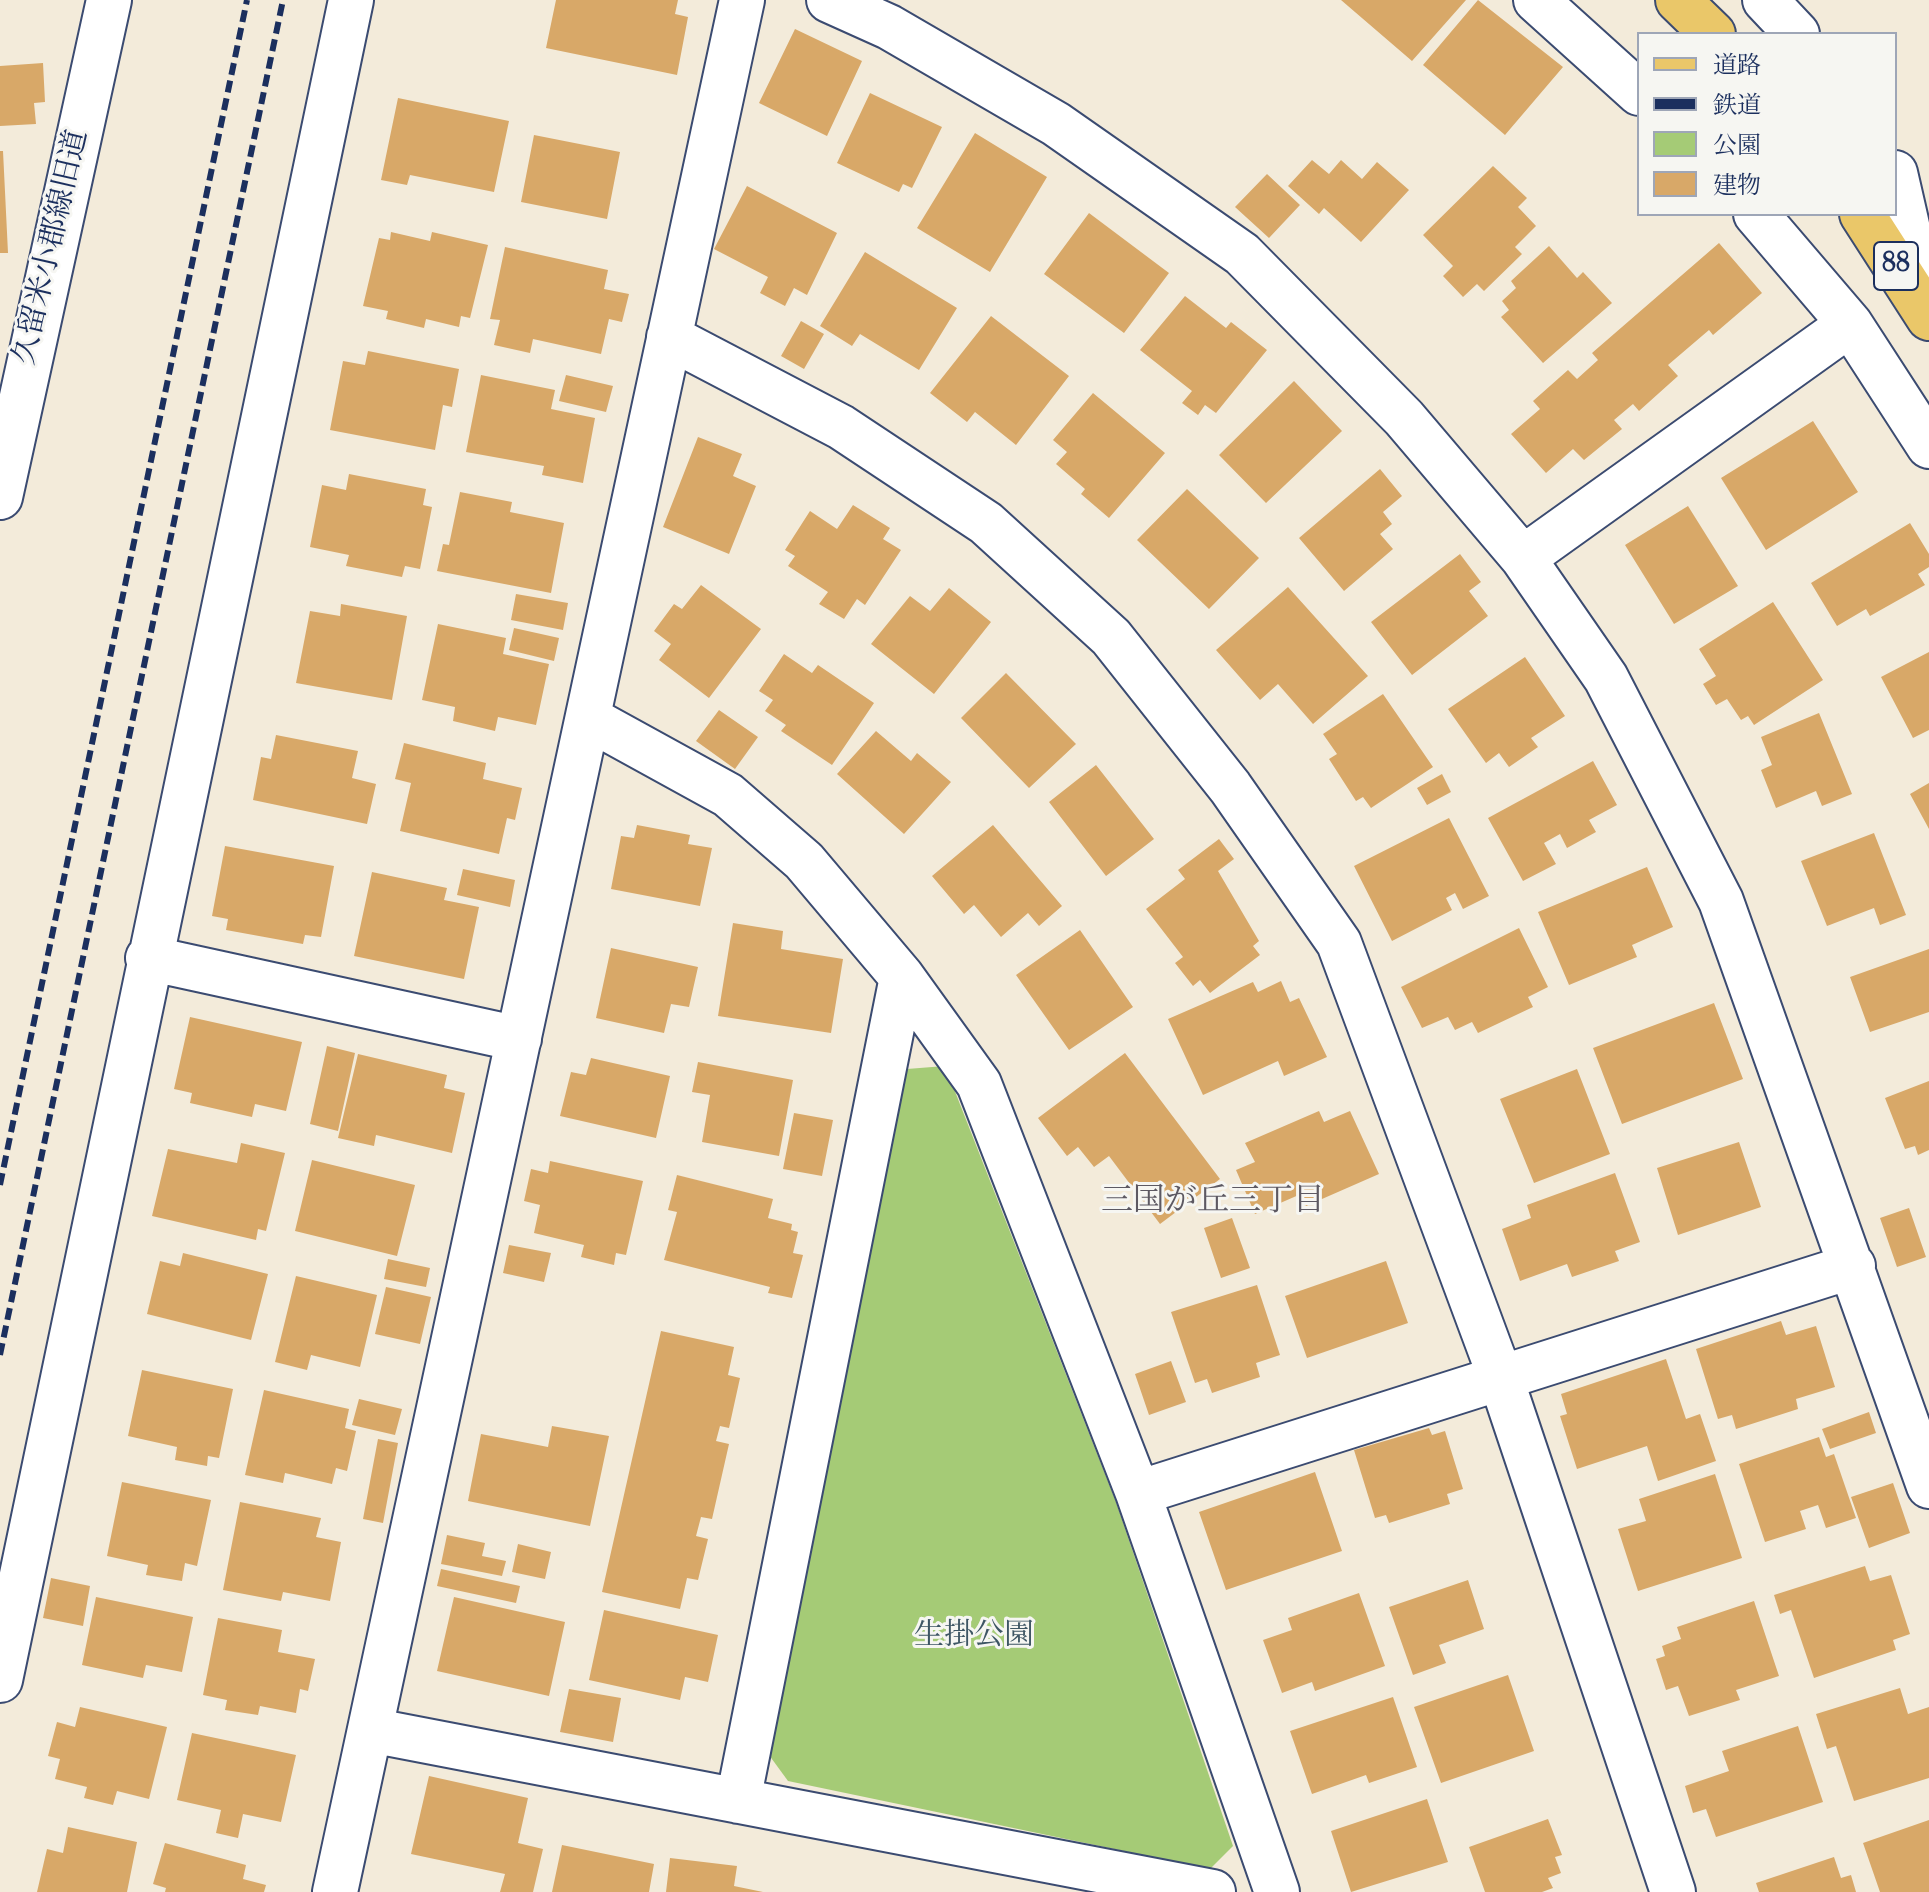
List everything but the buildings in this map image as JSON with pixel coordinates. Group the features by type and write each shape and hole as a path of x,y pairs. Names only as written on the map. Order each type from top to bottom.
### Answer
{"main road":[{"path":"1678,0 1711,32"},
{"name":"88","path":"1863,216 1928,316"}],"street":[{"name":"久留米小郡線旧道","path":"0,497 10,397 109,0"},
{"path":"0,1680 148,958 351,0"},
{"path":"335,1892 742,0"},
{"path":"829,0 889,27 1056,124 1242,254 1404,418 1523,558 1606,678 1721,901 1929,1486"},
{"path":"1536,0 1637,91"},
{"path":"1765,0 1795,32"},
{"path":"1897,182 1928,316"},
{"path":"1758,216 1850,324 1929,446"},
{"path":"1523,558 1850,324"},
{"path":"669,337 841,427 986,523 1111,637 1230,787 1339,943 1500,1376 1673,1892"},
{"path":"588,718 728,795 804,861 902,977 979,1084 1138,1493 1277,1892"},
{"path":"148,958 519,1039"},
{"path":"738,1801 902,977"},
{"path":"1138,1493 1853,1266"},
{"path":"370,1730 1213,1892"}],"green space":[{"name":"生掛公園","path":"945,1066 1116,1502 1233,1846 1210,1869 788,1781 769,1755 907,1069"}],"railway":[{"path":"0,1185 247,0"},
{"path":"0,1355 283,0"}],"district":[{"name":"三国が丘三丁目","path":"1213,1205"}]}
